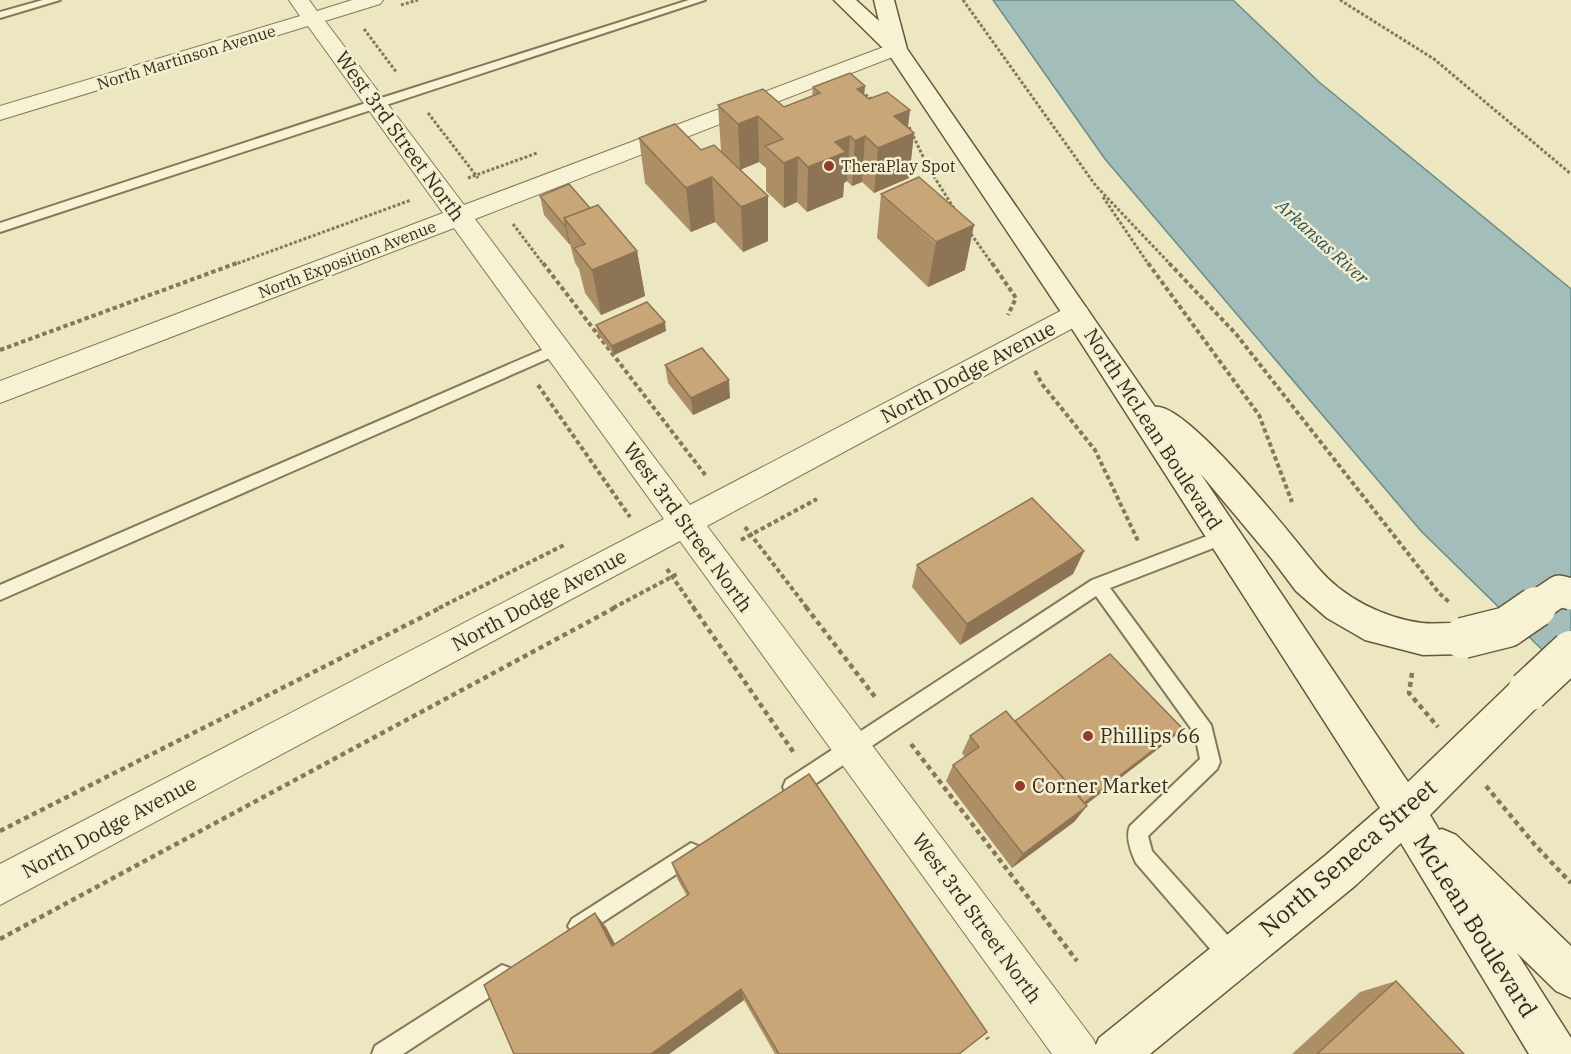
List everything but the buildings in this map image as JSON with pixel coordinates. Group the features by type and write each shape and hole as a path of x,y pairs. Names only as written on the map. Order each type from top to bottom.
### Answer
{"main road":[{"name":"North McLean Boulevard","path":"844,0 896,49 1077,314 1405,812"},
{"name":"North McLean Boulevard","path":"884,0 896,49"},
{"path":"1131,395 1204,457 1284,549 1308,581 1339,607 1378,629 1423,639 1460,623 1508,627 1559,591 1571,594"},
{"name":"North Seneca Street","path":"1115,1054 1341,870 1405,812 1571,651"},
{"name":"McLean Boulevard","path":"1405,812 1571,976"},
{"name":"McLean Boulevard","path":"1405,812 1556,1054"}],"street":[{"name":"North Martinson Avenue","path":"0,113 306,9 373,0"},
{"name":"West 3rd Street North","path":"306,9 1077,1054"},
{"name":"North Exposition Avenue","path":"0,392 896,49"},
{"name":"North Dodge Avenue","path":"0,885 1077,314"}],"lane":[{"path":"0,15 55,0"},
{"path":"0,228 700,0"},
{"path":"0,593 556,349"},
{"path":"780,795 1098,585 1223,537"},
{"path":"1098,585 1204,731 1210,762 1137,833 1143,856 1232,957"},
{"path":"561,938 710,841"},
{"path":"383,1054 522,963"}],"path":[{"path":"963,0 1096,186 1152,270 1259,415 1293,503"},
{"path":"1340,0 1434,59 1571,174"},
{"path":"840,70 841,77 880,105"},
{"path":"899,120 909,127 928,166 957,214"},
{"path":"1096,186 1236,334 1460,623"},
{"path":"969,232 1016,298 1005,321 1042,384 1095,450 1149,566"},
{"path":"617,519 715,469"},
{"path":"0,939 817,499"},
{"path":"0,831 575,540"}],"water":[{"name":"Arkansas River","path":"993,0 1233,0 1319,82 1571,289 1571,678 1421,531 1105,159"}],"place":[{"name":"TheraPlay Spot","path":"829,166"},
{"name":"Phillips 66","path":"1088,736"},
{"name":"Corner Market","path":"1020,786"}]}
